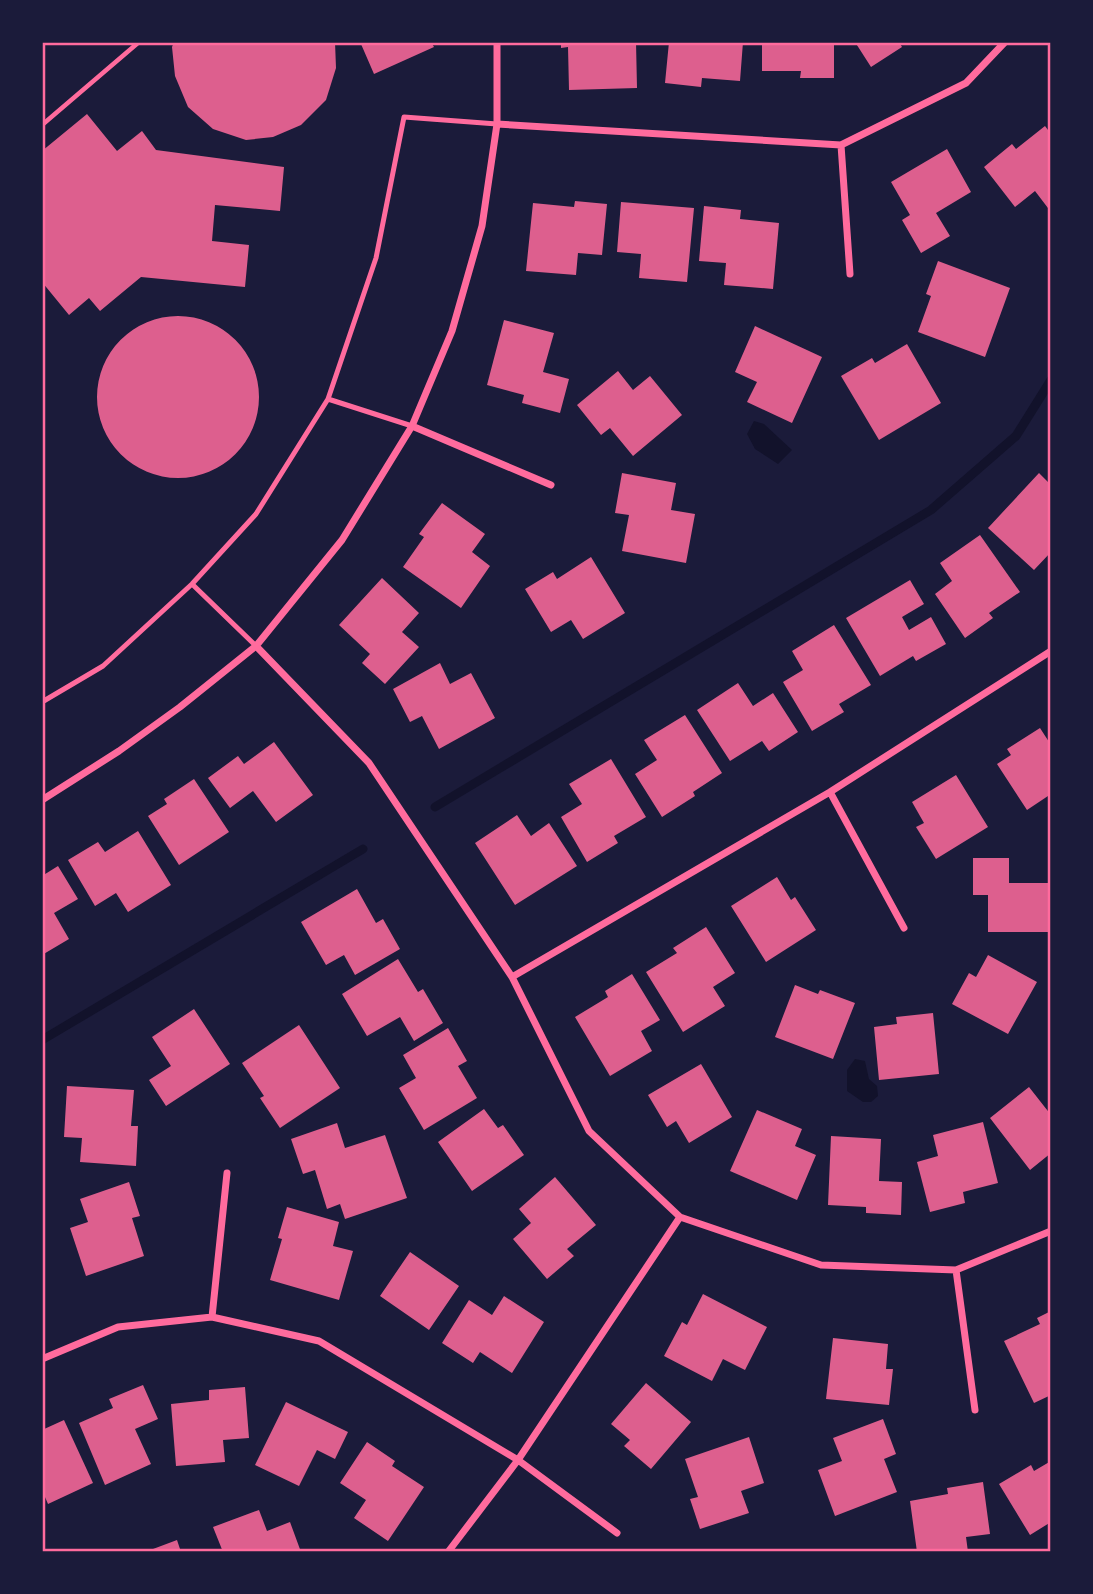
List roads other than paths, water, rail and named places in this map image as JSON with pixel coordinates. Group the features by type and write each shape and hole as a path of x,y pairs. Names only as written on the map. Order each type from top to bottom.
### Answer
{"street":[{"path":"42,800 119,751 180,707 256,646 342,540 412,426 452,331 482,226 497,124 497,42"},
{"path":"497,124 841,145 966,83 1005,42"},
{"path":"841,145 850,274"},
{"path":"412,426 551,485"},
{"path":"256,646 369,763 512,977 589,1131 680,1217 821,1265 956,1270 1051,1231"},
{"path":"512,977 830,792 1051,651"},
{"path":"830,792 904,928"},
{"path":"212,1317 227,1173"},
{"path":"448,1552 518,1460 680,1217"},
{"path":"956,1270 975,1410"},
{"path":"42,1359 118,1327 212,1317 319,1341 518,1460 617,1533"}],"lane":[{"path":"42,702 103,666 192,584 256,514 328,399 376,258 404,117 497,124"},
{"path":"328,399 412,426"},
{"path":"192,584 256,646"}],"waterway":[{"path":"435,807 931,510 1016,436 1051,380"},
{"path":"42,1040 363,849"}]}
